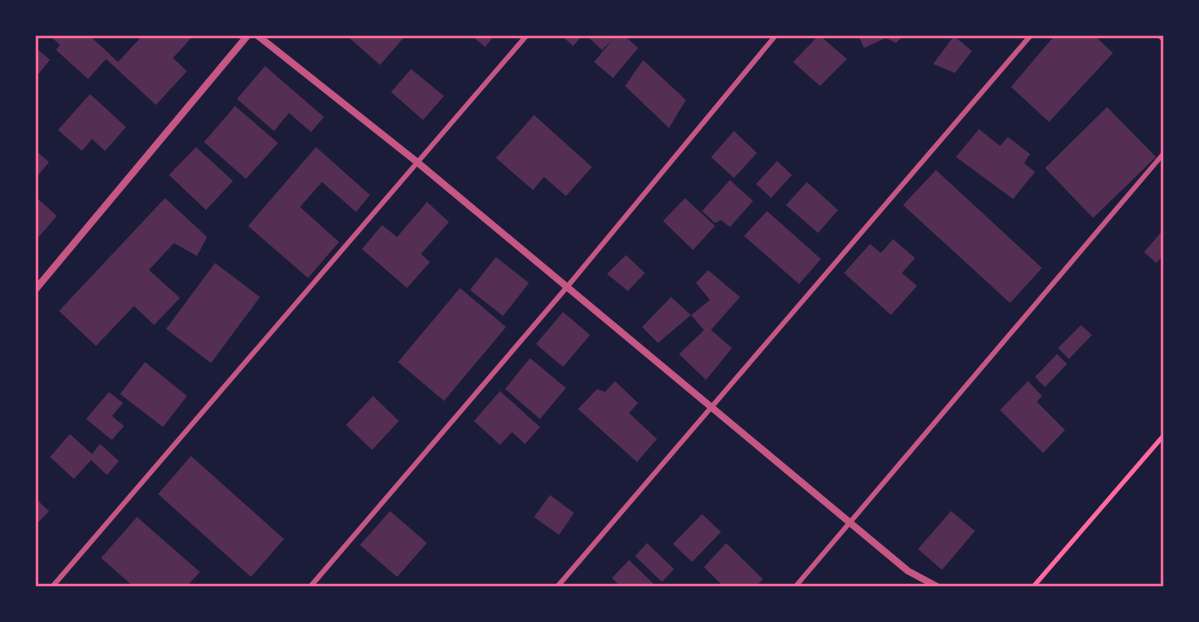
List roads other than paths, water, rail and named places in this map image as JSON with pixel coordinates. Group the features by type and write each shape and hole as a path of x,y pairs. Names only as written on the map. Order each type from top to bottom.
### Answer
{"street":[{"path":"35,290 248,35"},
{"path":"257,35 417,162 908,571 938,587"}],"lane":[{"path":"52,587 527,35"},
{"path":"310,587 567,286 776,35"},
{"path":"557,587 1031,35"},
{"path":"1159,35 1164,40"},
{"path":"795,587 852,524 1164,153"}]}
